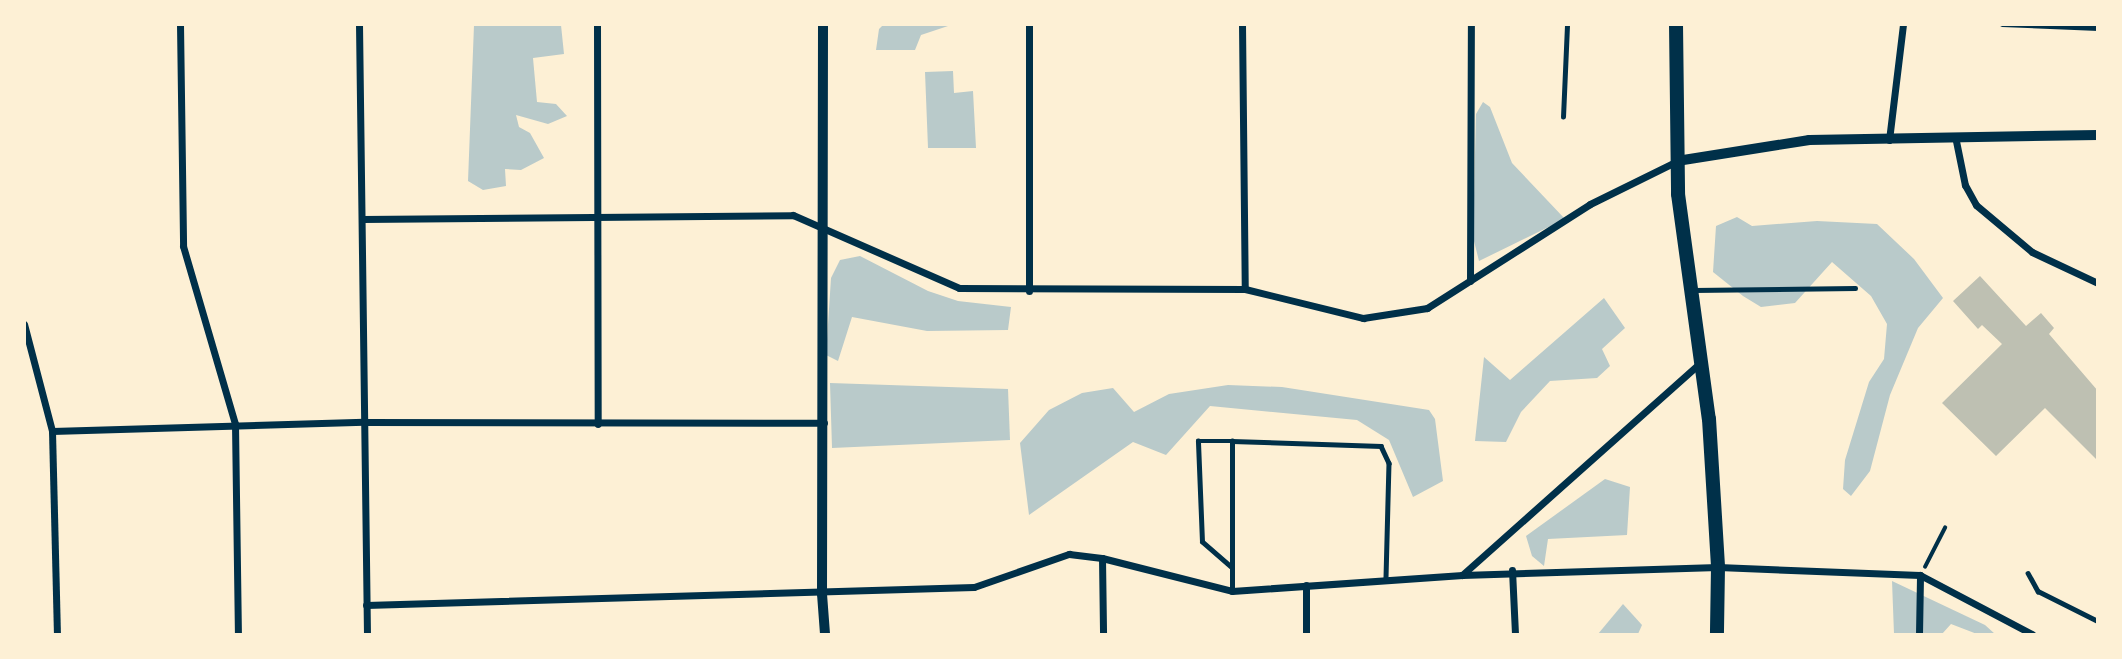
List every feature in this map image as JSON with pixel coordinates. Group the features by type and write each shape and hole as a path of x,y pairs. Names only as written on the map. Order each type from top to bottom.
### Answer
{"main road":[{"path":"1676,24 1677,161 1701,361 1718,566 1717,635"}],"street":[{"path":"180,24 183,246 235,424 238,635"},
{"path":"359,24 367,635"},
{"path":"597,24 598,424"},
{"path":"823,24 825,423 822,594 825,635"},
{"path":"1029,24 1029,291"},
{"path":"1242,24 1245,289"},
{"path":"1470,281 1471,24"},
{"path":"1889,141 1903,24"},
{"path":"362,219 793,215 959,288 1029,291 1245,289 1363,318 1427,308 1590,204 1677,161 1809,140 1889,141 1955,136 2098,135"},
{"path":"1955,136 1965,185 1976,205 2032,252 2098,283"},
{"path":"24,324 52,431 57,635"},
{"path":"1462,575 1701,361"},
{"path":"52,431 364,422 825,423"},
{"path":"366,605 822,594 974,587 1069,554 1102,558 1232,591 1513,570 1718,566 1920,575 2032,635"},
{"path":"1102,558 1103,635"},
{"path":"1513,570 1515,635"},
{"path":"1919,635 1920,575"},
{"path":"1306,635 1307,585"}],"lane":[{"path":"1563,117 1567,24"},
{"path":"2002,24 2098,28"},
{"path":"1692,290 1855,288"},
{"path":"1232,567 1202,542 1198,440 1381,446 1389,463 1387,580"},
{"path":"1232,441 1232,591"},
{"path":"2028,573 2038,591 2098,621"}],"path":[{"path":"1920,575 1945,528"}],"shaded area":[{"path":"884,24 951,25 921,35 915,50 876,50 879,29"},
{"path":"474,25 561,25 564,54 533,58 537,102 556,104 567,116 548,124 516,115 519,127 530,133 544,158 521,170 505,169 506,186 483,190 468,181"},
{"path":"953,71 954,93 973,91 976,148 928,148 925,72"},
{"path":"1483,102 1490,107 1512,163 1565,219 1479,261 1473,237 1476,114"},
{"path":"1737,217 1752,226 1817,221 1877,224 1914,259 1943,298 1918,328 1890,395 1870,471 1851,496 1843,489 1845,460 1869,382 1884,359 1887,324 1871,296 1832,262 1795,303 1761,307 1743,296 1713,272 1716,226"},
{"path":"860,256 928,291 958,301 1011,307 1008,330 927,331 852,317 838,361 826,355 831,278 840,260"},
{"path":"1604,298 1625,328 1602,349 1610,366 1597,378 1550,381 1521,412 1506,442 1475,441 1484,357 1510,380"},
{"path":"830,383 1008,389 1010,440 832,448"},
{"path":"1228,385 1282,387 1429,410 1435,419 1443,481 1413,497 1389,440 1357,420 1210,406 1166,455 1133,442 1029,515 1020,443 1049,410 1082,393 1113,388 1134,412 1169,394"},
{"path":"1605,479 1630,487 1627,535 1548,539 1544,566 1532,556 1526,536"},
{"path":"1892,581 1985,625 1995,634 1977,634 1951,624 1942,634 1894,634"},
{"path":"1623,604 1642,625 1638,634 1598,634"}],"building":[{"path":"1980,276 2026,326 2041,313 2054,328 2049,334 2098,391 2098,461 2045,408 1996,456 1942,403 2002,344 1982,325 1978,329 1953,301"}]}
